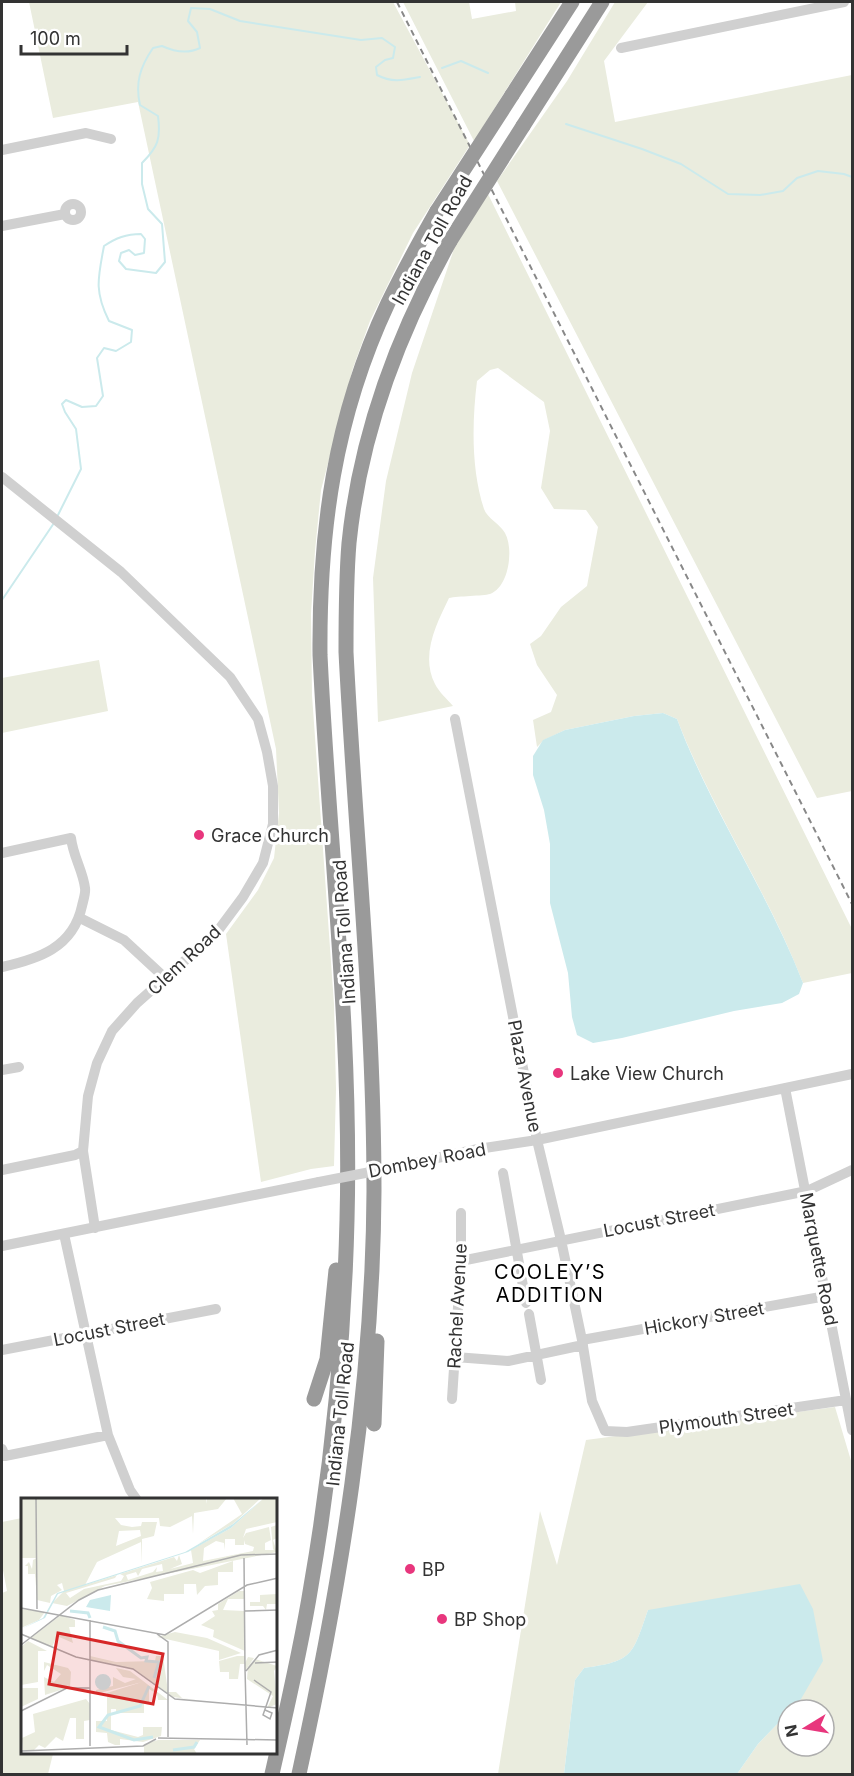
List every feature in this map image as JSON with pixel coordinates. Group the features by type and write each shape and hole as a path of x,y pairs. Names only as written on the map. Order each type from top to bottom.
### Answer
{"highway":[{"name":"Indiana Toll Road","path":"278,1745 311,1587 335,1417 345,1282 347,1130 345,1053 320,655 323,543 329,499 352,397 387,305 437,211 572,2"},
{"name":"Indiana Toll Road","path":"299,1774 322,1666 350,1503 367,1347 374,1192 371,1051 346,652 349,543 355,498 379,398 414,308 450,241 602,2"},
{"path":"314,1399 327,1359 347,1130"},
{"path":"374,1192 379,1243 374,1424"},
{"name":"Indiana Toll Road","path":"272,1774 276,1755"}],"street":[{"path":"621,48 843,2"},
{"path":"2,150 86,133 111,139"},
{"path":"2,226 65,214"},
{"name":"Clem Road","path":"2,477 121,572 230,676 258,719 273,786 273,824 263,863 243,897 217,932 164,977 112,1031 97,1063 88,1096 83,1151 95,1228"},
{"name":"Plaza Avenue","path":"455,719 537,1140 561,1240 592,1401 605,1431"},
{"path":"2,853 71,838 86,889 80,918 61,945 33,960 2,967"},
{"path":"80,918 124,940 164,977"},
{"path":"2,1070 19,1067"},
{"name":"Dombey Road","path":"2,1246 478,1149 537,1140 852,1074"},
{"name":"Marquette Road","path":"785,1088 852,1430"},
{"path":"2,1170 75,1155 83,1151"},
{"name":"Locust Street","path":"461,1261 807,1191 852,1170"},
{"path":"503,1173 541,1380"},
{"name":"Rachel Avenue","path":"452,1399 461,1261 461,1213"},
{"path":"64,1234 108,1435 130,1490 136,1498"},
{"name":"Hickory Street","path":"582,1342 826,1296"},
{"name":"Locust Street","path":"2,1350 216,1309"},
{"path":"455,1356 508,1361 582,1342"},
{"name":"Plymouth Street","path":"605,1431 627,1432 846,1400"},
{"path":"2,1449 5,1456 108,1435"}],"shaded area":[{"path":"29,2 393,2 470,145 413,233 370,321 353,368 321,490 311,614 312,695 334,1004 336,1089 334,1166 311,1169 261,1182 226,934 258,890 274,858 279,813 276,749 138,102 53,118"},
{"path":"403,2 469,2 472,19 516,11 515,2 561,2 474,141"},
{"path":"615,2 648,2 604,61 615,122 852,75 852,791 817,798 497,181 567,81"},
{"path":"488,194 852,929 852,973 803,983 773,916 691,753 677,719 663,713 634,716 565,730 544,740 537,747 533,720 551,712 557,695 537,665 530,644 541,636 561,607 587,586 598,527 586,510 554,509 541,488 550,431 544,402 498,368 490,370 477,381 474,445 477,478 484,509 503,530 508,540 509,557 505,576 502,584 490,594 449,598 435,629 429,662 431,673 441,693 453,706 378,722 373,578 386,481 412,373 455,246"},
{"path":"99,660 108,711 2,733 2,678"},
{"path":"835,1407 852,1464 852,1774 737,1774 758,1744 776,1725 776,1758 836,1758 836,1698 799,1698 648,1610 629,1653 613,1662 584,1668 575,1680 564,1774 498,1774 540,1511 557,1565 586,1440"},
{"path":"21,1518 21,1755 53,1755 48,1774 2,1774 2,1593 7,1591 2,1565 2,1522"}],"water":[{"path":"663,713 677,719 706,786 773,916 803,983 799,994 782,1003 734,1011 593,1043 577,1035 572,1017 568,973 550,903 550,844 544,810 533,775 533,756 543,740 565,730 634,716"},
{"path":"800,1584 813,1609 823,1661 802,1698 776,1698 776,1725 758,1744 737,1774 564,1774 575,1680 584,1668 613,1662 629,1653 648,1610"}],"waterway":[{"path":"58,515 81,469 76,429 62,404 66,400 82,407 96,406 103,396 97,358 104,348 116,351 131,342 132,330 109,321 101,301 99,276 104,246 121,237 141,234 145,239 144,253 135,255 129,250 121,253 119,261 126,269 156,273 165,262 162,224 148,209 142,184 142,163 155,147 159,131 158,116 140,105 138,89 140,75 153,48 162,46 186,52 200,48 197,32 188,21 191,8 210,9 240,21 361,40 382,38 395,47 393,58 385,60 376,67 377,75 393,80 420,77"},
{"path":"442,68 461,61 488,73"},
{"path":"566,124 681,164 728,194 760,195 783,191 797,178 818,171 852,177"},
{"path":"2,600 54,523"}],"railway":[{"path":"397,2 852,904"}],"place":[{"name":"Grace Church","path":"199,835"},
{"name":"Lake View Church","path":"558,1073"},
{"name":"BP","path":"410,1569"},
{"name":"BP Shop","path":"442,1619"}],"district":[{"name":"COOLEY’S ADDITION","path":"550,1284"}]}
